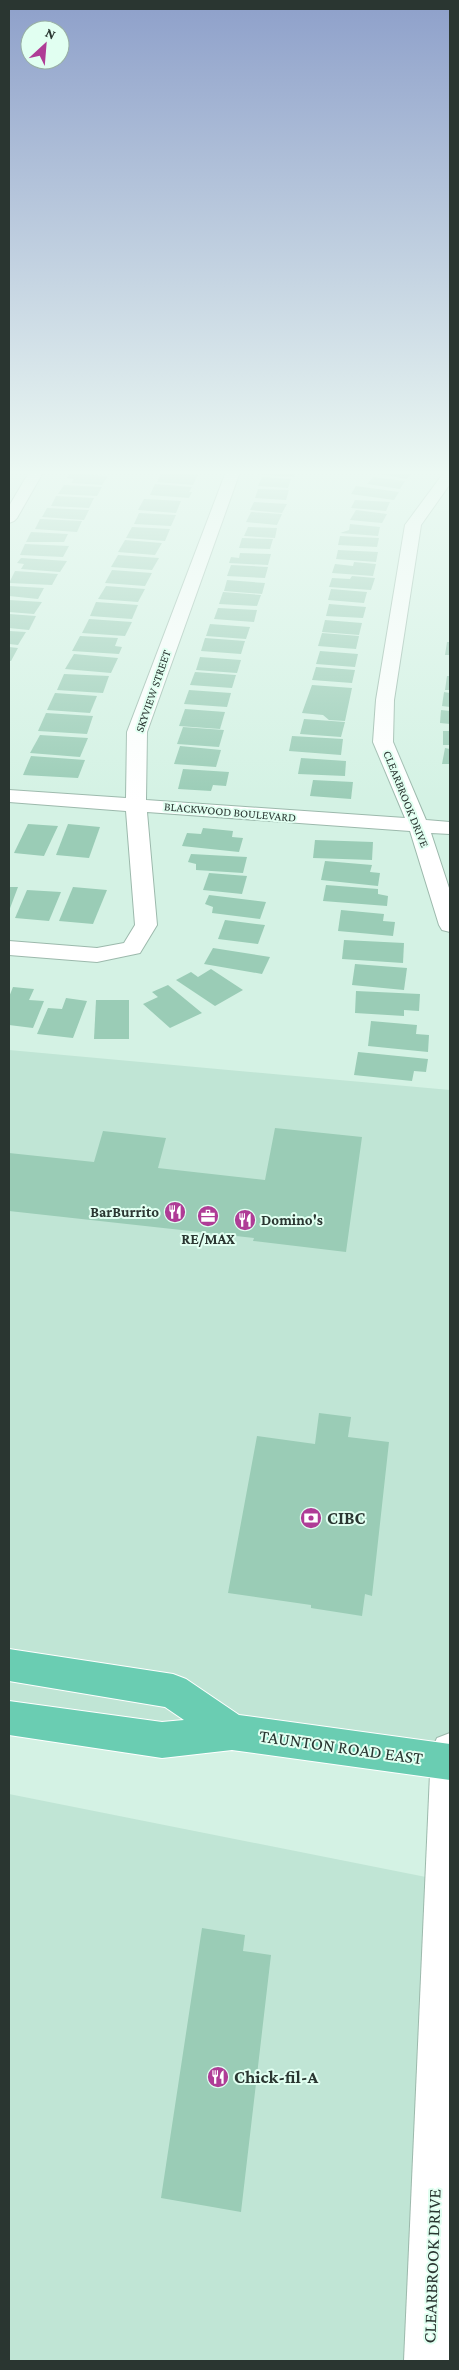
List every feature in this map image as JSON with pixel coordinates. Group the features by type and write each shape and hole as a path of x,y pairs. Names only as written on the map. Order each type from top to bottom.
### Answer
{"main road":[{"name":"TAUNTON ROAD EAST","path":"9,1665 173,1691 232,1732"},
{"name":"TAUNTON ROAD EAST","path":"9,1718 162,1740 232,1732 450,1762"}],"street":[{"name":"SKYVIEW STREET","path":"9,948 97,955 132,948 146,924 136,805 137,732 193,580"},
{"name":"CLEARBROOK DRIVE","path":"404,580 385,700 383,742 419,827 450,925"},
{"name":"BLACKWOOD BOULEVARD","path":"9,796 450,828"},
{"name":"CLEARBROOK DRIVE","path":"428,2361 450,1751"}],"shaded area":[{"path":"9,1050 450,1090 450,1762 164,1739 9,1718"},
{"path":"9,1794 446,1881 428,2361 9,2361"}],"building":[{"path":"11,580 55,580 52,585 9,583"},
{"path":"107,580 148,580 145,586 105,583"},
{"path":"227,580 265,583 262,594 224,591"},
{"path":"331,580 374,580 371,590 329,587"},
{"path":"9,586 44,588 38,599 9,596"},
{"path":"106,586 145,589 138,602 98,599"},
{"path":"331,589 367,592 364,603 328,600"},
{"path":"223,592 261,595 257,606 219,604"},
{"path":"9,600 42,602 34,614 9,612"},
{"path":"96,602 138,605 132,619 90,616"},
{"path":"329,604 366,607 363,618 326,616"},
{"path":"218,608 257,610 254,622 214,619"},
{"path":"9,614 36,616 29,630 9,628"},
{"path":"89,619 132,622 125,636 82,633"},
{"path":"325,620 362,623 359,635 322,632"},
{"path":"210,624 250,627 246,639 206,636"},
{"path":"9,631 26,632 18,645 9,644"},
{"path":"322,633 359,636 356,649 318,646"},
{"path":"80,636 118,638 115,646 122,647 119,654 72,651"},
{"path":"205,638 245,641 241,654 201,651"},
{"path":"447,642 450,642 450,655 445,655"},
{"path":"9,647 18,648 11,661 9,661"},
{"path":"320,651 358,654 355,667 316,664"},
{"path":"74,654 118,658 111,673 65,669"},
{"path":"200,657 241,660 237,673 196,670"},
{"path":"316,667 355,670 352,683 312,680"},
{"path":"195,672 236,675 232,688 190,685"},
{"path":"64,674 109,676 103,693 57,690"},
{"path":"447,676 450,676 450,690 445,690"},
{"path":"312,685 352,688 345,721 329,720 323,715 302,713"},
{"path":"189,690 231,693 227,707 184,704"},
{"path":"444,692 450,693 450,707 442,706"},
{"path":"55,693 97,696 90,713 47,710"},
{"path":"185,709 225,712 220,729 179,726"},
{"path":"441,710 450,711 450,724 440,723"},
{"path":"46,713 93,716 87,734 38,731"},
{"path":"304,719 345,722 341,737 300,734"},
{"path":"183,727 224,730 219,747 177,744"},
{"path":"443,731 450,731 450,745 443,745"},
{"path":"40,735 88,738 80,757 30,753"},
{"path":"292,736 343,739 341,755 289,751"},
{"path":"180,746 221,750 216,767 174,764"},
{"path":"445,748 450,749 450,764 442,764"},
{"path":"31,756 85,760 78,778 23,775"},
{"path":"301,758 346,761 345,776 298,774"},
{"path":"183,769 229,772 226,786 213,785 211,791 178,789"},
{"path":"313,780 353,782 351,799 310,796"},
{"path":"28,824 58,826 44,856 14,853"},
{"path":"68,824 100,827 89,858 56,855"},
{"path":"203,828 233,831 232,837 243,838 239,852 182,846 187,833 201,834"},
{"path":"315,840 373,842 372,860 313,858"},
{"path":"191,854 247,857 243,873 196,870 196,864 188,862"},
{"path":"325,861 372,865 370,872 380,873 378,886 321,880"},
{"path":"209,873 247,876 242,894 203,890"},
{"path":"326,885 378,889 378,894 388,896 387,906 323,901"},
{"path":"9,887 18,887 9,911"},
{"path":"73,887 107,890 93,924 59,921"},
{"path":"27,890 61,892 49,921 15,918"},
{"path":"209,895 266,902 260,919 212,913 213,907 205,904"},
{"path":"341,910 384,914 383,921 395,922 393,936 338,931"},
{"path":"225,920 265,925 258,944 218,939"},
{"path":"344,940 404,943 403,963 342,959"},
{"path":"213,948 270,957 262,974 204,964"},
{"path":"355,964 407,968 404,990 352,985"},
{"path":"211,969 243,990 215,1006 176,980 191,972 198,977"},
{"path":"168,985 202,1013 170,1028 143,1004 158,997 152,992"},
{"path":"13,987 34,989 29,1000 44,1001 33,1028 9,1025 9,997"},
{"path":"356,991 420,994 419,1011 404,1010 404,1016 355,1013"},
{"path":"66,998 87,1001 73,1038 37,1034 48,1008 62,1009"},
{"path":"96,1000 129,1000 129,1039 94,1039"},
{"path":"371,1021 417,1025 416,1034 429,1035 428,1052 368,1046"},
{"path":"358,1052 428,1059 426,1072 414,1071 412,1081 354,1075"},
{"path":"275,1128 362,1137 346,1252 253,1241 254,1238 9,1211 9,1153 94,1162 103,1131 166,1138 158,1168 265,1180"},
{"name":"CIBC","path":"319,1413 351,1417 348,1437 389,1442 372,1596 365,1594 362,1616 311,1608 311,1605 228,1593 257,1436 315,1444"},
{"name":"Chick-fil-A","path":"202,1928 245,1935 243,1951 271,1955 241,2212 161,2198"}],"place":[{"name":"BarBurrito","path":"175,1212"},
{"name":"RE/MAX","path":"208,1216"},
{"name":"Domino's","path":"245,1220"},
{"name":"CIBC","path":"311,1518"},
{"name":"Chick-fil-A","path":"218,2077"}]}
